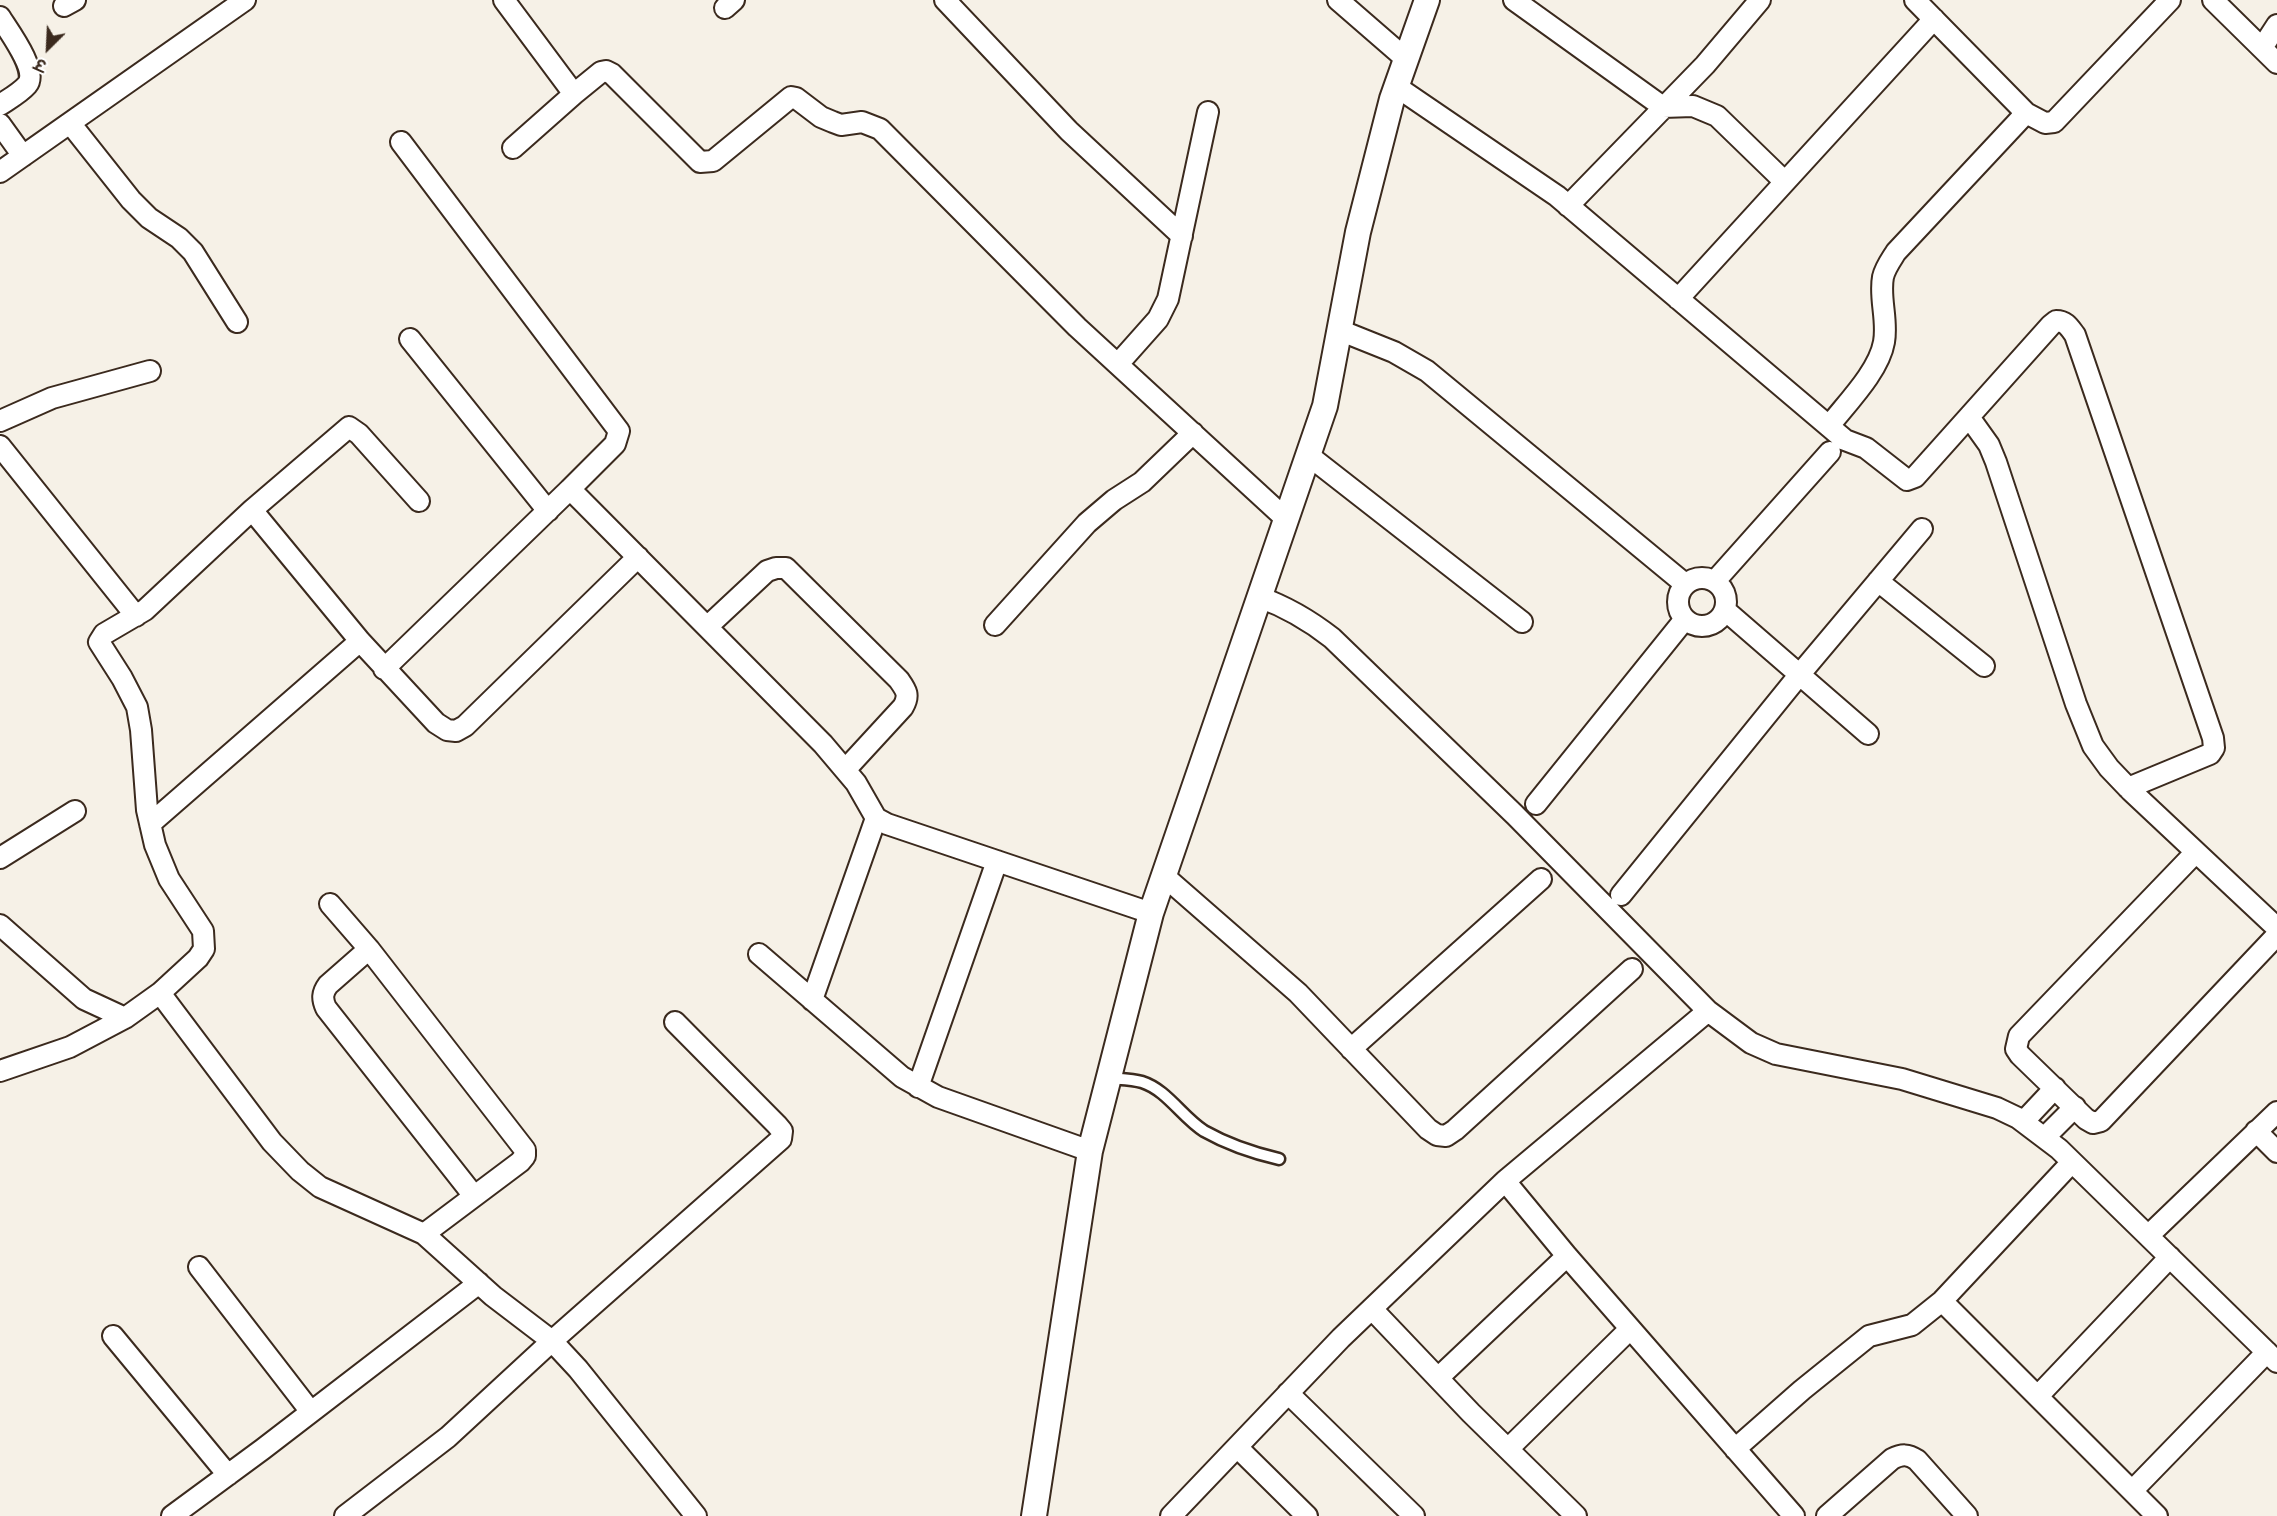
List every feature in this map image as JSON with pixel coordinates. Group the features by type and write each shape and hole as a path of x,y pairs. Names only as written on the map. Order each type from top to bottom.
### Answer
{"street":[{"path":"0,172 245,0"},
{"path":"504,0 574,94"},
{"path":"945,0 1070,131 1182,236"},
{"path":"1338,0 1406,59"},
{"path":"1034,1516 1090,1151 1108,1078 1151,913 1324,406 1358,232 1397,87 1427,0"},
{"path":"1514,0 1664,107 1692,106 1717,116 1785,182"},
{"path":"1568,206 1705,65 1760,0"},
{"path":"1914,0 2026,113 2045,123 2054,122 2170,0"},
{"path":"2213,0 2277,63"},
{"path":"0,17 28,64 31,74 27,85 0,105"},
{"path":"1678,299 1934,19"},
{"path":"2262,48 2277,25"},
{"path":"513,148 574,94 601,72 606,71 612,74 700,162 713,161 792,97 833,122 871,124 888,137 974,226 1118,364 1286,519"},
{"path":"1397,87 1568,206 1845,440 1866,448 1903,477 1911,480 2051,325 2056,321 2063,321 2069,326 2074,334 2213,738 2214,748 2210,754 2128,788"},
{"path":"1118,364 1158,319 1168,299 1208,112"},
{"path":"1829,426 1871,373 1881,352 1885,341 1881,291 1883,275 1896,252 2026,113"},
{"path":"70,123 131,200 149,218 180,238 193,252 237,322"},
{"path":"0,124 23,156"},
{"path":"384,669 615,444 619,431 401,142"},
{"path":"1339,330 1394,352 1427,371 1685,584"},
{"path":"410,339 548,511"},
{"path":"0,421 52,398 150,371"},
{"path":"1969,417 1989,445 1996,462 2092,746 2128,788 2277,928"},
{"path":"0,1071 70,1047 125,1018 160,993 198,958 204,949 203,931 169,879 155,845 147,810 137,707 99,642 104,634 136,616 252,510 349,427 359,434 418,501"},
{"path":"995,625 1087,523 1114,500 1142,482 1192,433"},
{"path":"0,446 136,616"},
{"path":"1715,581 1830,452"},
{"path":"1308,455 1522,622"},
{"path":"570,489 823,744 856,783 876,818 887,824 1151,913"},
{"path":"252,510 384,669 436,723 447,730 456,731 465,726 638,557"},
{"path":"1621,895 1800,674 1922,529"},
{"path":"707,627 767,571 786,568 899,680 906,690 908,699 845,770"},
{"path":"1699,578 1715,581 1725,593 1725,610 1721,617 1707,626 1698,626 1685,619 1678,597 1685,584 1699,578"},
{"path":"1878,581 1984,666"},
{"path":"1259,597 1292,611 1332,638 1515,814 1708,1011 1751,1043 1776,1054 1902,1078 1997,1108 2024,1121 2072,1162 2272,1357 2133,1490"},
{"path":"1725,610 1868,734"},
{"path":"1536,804 1685,619"},
{"path":"150,824 360,641"},
{"path":"0,858 75,811"},
{"path":"812,1000 876,818"},
{"path":"2196,852 2019,1036 2016,1049 2093,1123 2101,1121 2277,935"},
{"path":"918,1087 997,861"},
{"path":"1164,876 1298,993 1428,1129 1437,1135 1446,1136 1632,969"},
{"path":"1351,1049 1541,879"},
{"path":"330,904 369,949 525,1150 525,1156 520,1162 424,1234"},
{"path":"0,925 84,999 125,1018"},
{"path":"369,949 328,985 323,1000 326,1008 474,1196"},
{"path":"759,954 902,1077 918,1087 938,1097 1090,1151"},
{"path":"160,993 272,1142 300,1171 320,1187 424,1234 479,1283 552,1341 578,1369 688,1513"},
{"path":"1171,1516 1288,1393 1505,1181 1708,1011"},
{"path":"345,1516 448,1437 552,1341 781,1138 782,1131 777,1125 675,1022"},
{"path":"2024,1121 2055,1088"},
{"path":"2045,1137 2075,1107"},
{"path":"2148,1236 2277,1112"},
{"path":"2256,1131 2277,1152"},
{"path":"1735,1449 1802,1390 1869,1336 1912,1324 1942,1301 2072,1162"},
{"path":"1505,1181 1567,1256 1794,1516"},
{"path":"1438,1378 1567,1256"},
{"path":"2038,1396 2170,1257"},
{"path":"199,1267 312,1412"},
{"path":"172,1516 479,1283"},
{"path":"1942,1301 2157,1516"},
{"path":"1372,1309 1576,1516"},
{"path":"1508,1449 1630,1329"},
{"path":"113,1336 228,1475"},
{"path":"1288,1393 1414,1516"},
{"path":"1237,1447 1307,1516"},
{"path":"1827,1516 1892,1459 1900,1455 1910,1455 1917,1461 1967,1516"}],"lane":[{"path":"1108,1078 1140,1081 1155,1088 1204,1131 1251,1152 1279,1159"}]}
